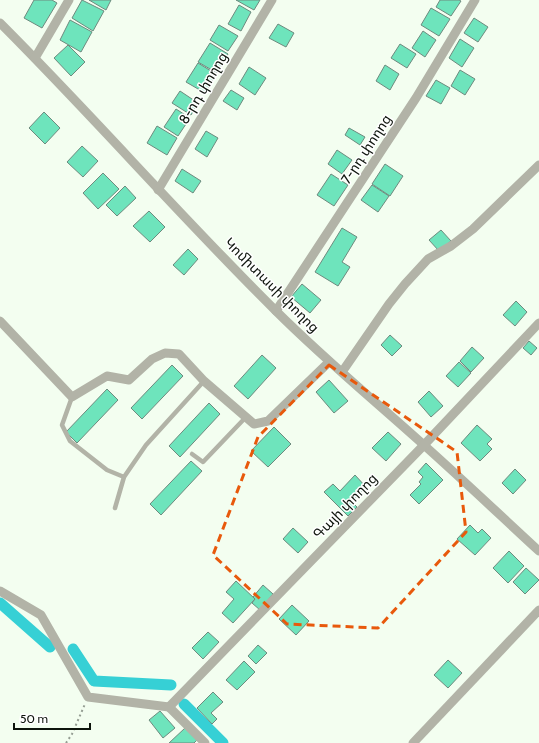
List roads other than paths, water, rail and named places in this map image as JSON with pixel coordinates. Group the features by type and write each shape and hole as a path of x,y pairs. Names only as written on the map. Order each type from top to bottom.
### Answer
{"street":[{"path":"35,58 69,0"},
{"name":"8-րդ փողոց","path":"158,190 272,0"},
{"name":"7-րդ փողոց","path":"276,311 416,98 474,0"},
{"name":"Կոմիտասի փողոց","path":"0,23 35,58 158,190 276,311 329,362 424,445 539,551"},
{"path":"342,372 389,304 428,259 451,246 473,229 539,165"},
{"path":"0,321 72,397 107,376 129,380 152,359 165,353 179,354 204,381 254,424 268,421 329,362"},
{"name":"Գայի փողոց","path":"169,707 424,445 539,323"},
{"path":"0,591 41,615 88,697 169,707 205,743"},
{"path":"413,743 539,610"}],"lane":[{"path":"115,508 124,477 146,445 204,381"},
{"path":"72,397 62,425 70,441 107,470 124,477"},
{"path":"192,454 203,462 246,417"}],"waterway":[{"path":"0,603 50,647"},
{"path":"73,649 94,681 171,685"},
{"path":"184,704 223,743"}]}
